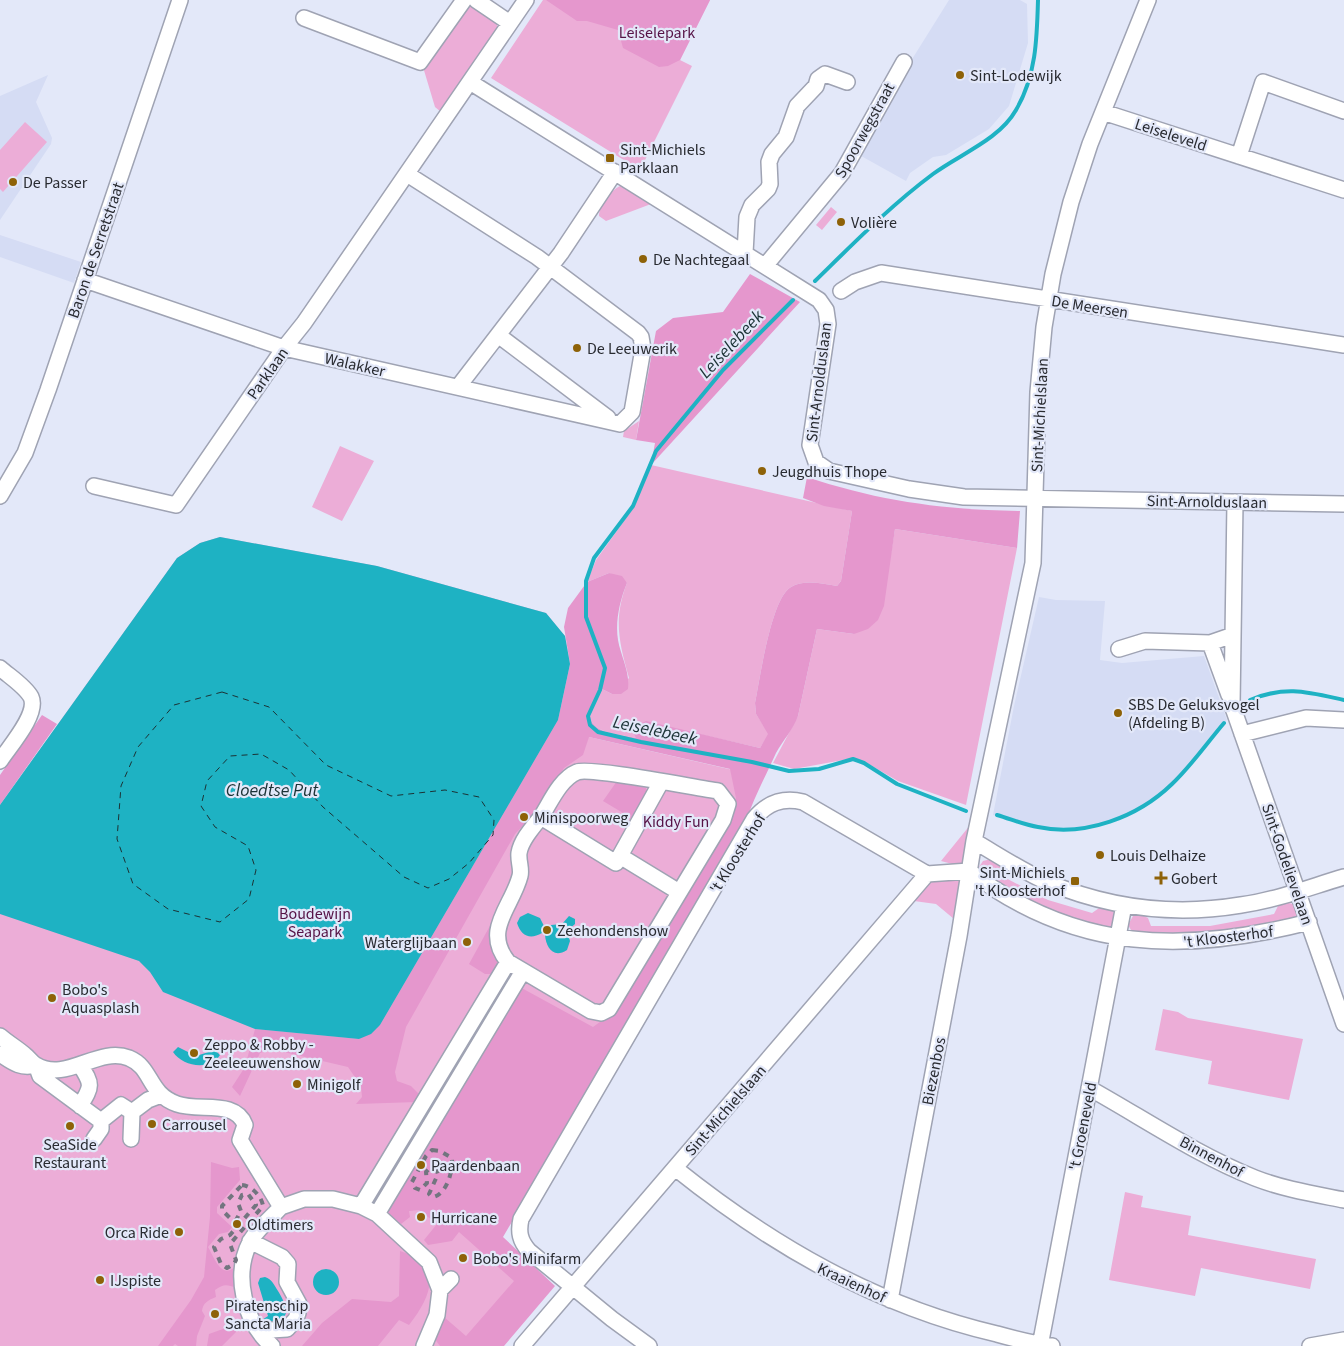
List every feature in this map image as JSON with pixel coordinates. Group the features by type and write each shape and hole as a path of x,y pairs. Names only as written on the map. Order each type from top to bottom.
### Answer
{"street":[{"name":"Baron de Serretstraat","path":"0,496 25,454 180,0"},
{"path":"304,18 420,62 464,0"},
{"path":"476,0 510,23"},
{"name":"Parklaan","path":"94,486 176,505 284,348 304,323 526,0"},
{"name":"Sint-Michielslaan","path":"974,841 1033,563 1038,392 1048,300 1071,202 1103,112 1148,0"},
{"name":"Spoorwegstraat","path":"766,266 842,173 904,62"},
{"path":"745,253 747,217 752,206 768,189 770,184 769,162 772,154 786,137 797,106 816,86 818,79 825,74 847,82"},
{"name":"Sint-Arnolduslaan","path":"470,82 819,300 826,310 828,324 810,445 811,454 821,467 840,474 945,495 1344,504"},
{"path":"1238,156 1263,82 1344,111"},
{"name":"Leiseleveld","path":"1103,112 1344,190"},
{"path":"458,387 549,268 615,172"},
{"path":"406,174 537,257 641,337 643,349 632,412 620,424 613,422 498,334"},
{"name":"De Meersen","path":"841,291 855,282 881,273 1344,344"},
{"name":"Walakker","path":"84,280 284,348 613,422"},
{"name":"Sint-Godelievelaan","path":"1232,704 1235,502"},
{"path":"1120,649 1145,641 1210,643 1233,635"},
{"name":"Sint-Godelievelaan","path":"1210,643 1344,1024"},
{"path":"0,668 24,689 31,697 32,704 29,719 0,761"},
{"path":"1242,734 1306,718 1344,720"},
{"path":"577,772 594,772 661,782 718,791 728,804 723,820 609,1009 601,1013 591,1011 508,962 500,950 498,942 499,920 521,875 519,855 522,845 565,780 577,772"},
{"path":"540,817 616,864 661,782"},
{"name":"'t Kloosterhof","path":"649,1346 573,1287 524,1245 520,1238 521,1219 761,811 780,800 803,802 927,874"},
{"name":"Biezenbos","path":"890,1300 974,841"},
{"name":"'t Kloosterhof","path":"974,841 1047,882 1090,897 1124,905 1166,911 1204,910 1243,905 1298,892 1344,877"},
{"path":"620,856 679,892"},
{"path":"927,874 969,871"},
{"name":"'t Kloosterhof","path":"969,871 995,891 1053,919 1118,937 1175,943 1218,941 1270,932 1309,922"},
{"name":"Sint-Michielslaan","path":"522,1346 927,874"},
{"name":"'t Groeneveld","path":"1045,1346 1089,1088 1124,905"},
{"path":"361,1206 508,962"},
{"path":"377,1214 523,971"},
{"path":"0,1036 36,1065 48,1069 76,1066 105,1056 128,1058 144,1067 151,1083 161,1095 176,1104 195,1108 229,1108 242,1116 245,1125 240,1140 281,1207"},
{"path":"0,1054 15,1064 26,1067 36,1065"},
{"path":"36,1065 40,1076 101,1121"},
{"path":"74,1102 67,1084 76,1066"},
{"path":"74,1102 91,1088 90,1080 76,1066"},
{"name":"Binnenhof","path":"1089,1088 1212,1157 1254,1178 1278,1186 1344,1200"},
{"path":"132,1112 148,1100 161,1095"},
{"path":"425,1101 435,1095 439,1109"},
{"path":"101,1121 121,1105 132,1112"},
{"path":"131,1139 132,1112"},
{"path":"94,1139 101,1129 101,1121"},
{"name":"Kraaienhof","path":"675,1168 731,1212 766,1235 836,1275 890,1300 962,1325 1045,1346"},
{"path":"272,1346 253,1322 242,1295 244,1267 250,1241 281,1207 304,1200 333,1199 361,1206 377,1214 429,1262 440,1290"},
{"path":"250,1241 282,1257 288,1264 287,1282 299,1304 298,1313 291,1325 286,1329 271,1330 262,1334"},
{"path":"424,1346 440,1290 451,1279"},
{"path":"1310,1346 1344,1340"}],"shaded area":[{"name":"Sint-Lodewijk","path":"949,0 1020,0 1027,4 1028,43 1009,106 989,129 946,155 933,157 910,173 906,181 854,152"},
{"name":"De Passer","path":"48,75 36,102 52,138 51,144 0,220 0,96"},
{"name":"De Passer","path":"0,235 81,262 74,283 0,257"},
{"name":"SBS De Geluksvogel (Afdeling B)","path":"1039,597 1056,600 1105,601 1100,660 1122,663 1204,656 1227,720 1173,783 1152,801 1104,825 1066,829 1039,828 993,815 1014,706"}],"green space":[{"path":"543,0 710,0 680,60 692,66 640,170 491,78"},
{"name":"Leiselepark","path":"546,0 710,0 680,60 668,66 659,67 623,48 618,30 587,21 577,21"},
{"path":"467,5 472,6 497,23 497,30 441,112 435,107 423,67"},
{"path":"25,122 47,142 3,192 0,189 0,150"},
{"path":"620,186 624,186 651,204 606,221 599,216 603,203"},
{"path":"831,207 837,212 822,230 816,225"},
{"path":"750,274 800,302 651,465 655,443 636,440 656,331 673,318 723,312"},
{"path":"639,421 636,440 623,437 624,431"},
{"path":"340,446 374,461 342,521 312,507"},
{"path":"651,465 852,511 841,581 837,586 814,583 796,585 784,594 778,606 767,640 755,703 756,714 769,734 760,748 646,722 636,738 609,733 597,727 589,716 602,689 612,694 629,678 622,653 619,630 620,608 627,583 609,573 587,582 596,560 634,507"},
{"path":"807,477 860,492 912,503 965,509 1020,511 1017,548 895,529 884,606 878,620 868,629 854,634 817,629 798,716 776,753 746,821 503,1237 555,1286 504,1346 440,1346 434,1338 444,1317 466,1336 514,1281 459,1232 452,1241 428,1245 424,1240 437,1224 419,1210 409,1211 410,1217 401,1224 384,1209 518,986 593,1027 611,1014 733,812 736,798 730,769 589,737 583,755 564,768 533,815 515,834 406,1027 395,1072 397,1081 411,1086 421,1096 417,1102 356,1104 362,1097 361,1086 348,1067 271,1049 260,1053 240,1096 232,1087 245,1067 255,1029 359,1039 380,1025 558,720 570,664 564,627 568,608 587,582 609,573 622,576 627,583 620,603 617,625 619,646 627,670 628,689 621,694 612,694 602,689 589,716 596,727 608,733 636,738 633,732 636,726 646,721 760,748 768,734 756,714 755,703 767,640 778,606 784,594 796,585 814,583 837,586 841,581 852,511 824,506 803,498"},
{"path":"895,529 1017,548 966,805 898,781 865,762 854,758 794,769 773,763 798,716 817,629 854,634 890,559"},
{"name":"Boudewijn Seapark","path":"220,537 377,566 546,613 565,636 570,664 558,721 589,737 755,775 497,1239 547,1281 492,1346 0,1346 0,805 177,558 200,543"},
{"path":"42,715 57,724 0,805 0,775"},
{"path":"617,781 646,788 647,795 633,819 603,801"},
{"path":"971,824 964,862 956,865 941,861"},
{"path":"991,859 999,865 1001,869 1000,875 1048,900 1092,913 1102,906 1113,910 1115,918 1113,924 1109,929 1101,929 1043,909 979,872 979,867 983,861"},
{"path":"960,878 954,919 936,904 914,901 931,881"},
{"path":"509,891 498,968 491,974 485,974 469,964"},
{"path":"1285,902 1297,905 1297,920 1213,937 1134,935 1128,925 1133,916 1140,914 1148,918 1151,926 1210,926 1274,914 1279,904"},
{"path":"1163,1009 1178,1012 1188,1018 1303,1039 1289,1100 1208,1084 1212,1061 1155,1050"},
{"path":"211,1162 232,1168 239,1167 240,1180 217,1207 217,1213 232,1227 228,1232 219,1234 208,1247 223,1270 227,1271 237,1265 236,1288 228,1285 220,1287 215,1290 216,1297 205,1304 202,1311 205,1316 197,1336 196,1346 178,1346 175,1344 173,1346 158,1346 191,1300 204,1277 210,1217"},
{"path":"1125,1192 1143,1196 1141,1207 1191,1216 1188,1235 1316,1259 1310,1289 1201,1268 1195,1296 1109,1280"},
{"path":"400,1251 414,1257 423,1264 428,1272 430,1282 423,1303 409,1325 399,1320 378,1346 302,1346 322,1323 352,1299 391,1302 399,1296"},
{"path":"234,1325 236,1332 222,1346 207,1346 209,1334"}],"water":[{"name":"Cloedtse Put","path":"220,537 377,566 546,613 565,636 570,664 558,720 380,1025 371,1034 359,1039 255,1029 163,992 150,972 139,961 0,914 0,805 177,558 200,543"},
{"path":"528,913 540,918 546,930 551,925 562,924 569,916 575,919 575,924 567,931 570,941 567,950 558,953 551,950 545,935 542,933 534,936 524,934 517,923 520,917"},
{"path":"178,1047 196,1056 215,1050 220,1055 210,1063 203,1065 190,1064 177,1057 173,1052"},
{"path":"326,1269 335,1273 339,1282 335,1291 326,1295 317,1291 313,1282 317,1273"},
{"path":"265,1277 274,1284 286,1309 284,1317 266,1325 262,1320 268,1316 258,1283 260,1278"}],"waterway":[{"name":"Leiselebeek","path":"815,281 917,186 978,146 1009,121 1028,84 1036,43 1038,0"},
{"name":"Leiselebeek","path":"793,300 723,370 656,451 633,506 594,558 586,581 586,617 605,668 600,690 588,716 590,725 598,732 641,742 752,762 789,771 819,769 853,759 864,763 897,784 966,811"},
{"name":"Leiselebeek","path":"1250,700 1263,695 1286,691 1297,691 1344,700"},
{"name":"Leiselebeek","path":"997,815 1028,825 1056,829 1074,829 1110,822 1143,806 1172,784 1224,723"}],"ferry route":[{"path":"222,692 269,707 326,765 391,796 445,790 479,797 494,820 493,835 469,863 449,879 428,888 404,877 323,807 289,770 261,754 230,756 207,781 201,806 215,827 248,846 256,870 249,899 220,922 168,909 133,884 117,839 121,786 138,747 174,705 222,692"}],"railway":[{"path":"432,1150 440,1151 452,1158 448,1181 442,1191 433,1197 429,1194 438,1174 437,1171 429,1169 426,1172 427,1183 420,1190 415,1188 412,1182 426,1156 432,1150"},
{"path":"242,1185 256,1192 263,1206 230,1244 236,1260 234,1264 227,1268 221,1264 214,1247 221,1239 230,1235 256,1205 248,1194 242,1195 238,1203 241,1211 236,1220 231,1219 222,1210 222,1206 242,1185"}],"place":[{"name":"Sint-Lodewijk","path":"960,75"},
{"name":"Sint-Michiels Parklaan","path":"610,158"},
{"name":"De Passer","path":"13,182"},
{"name":"Volière","path":"841,222"},
{"name":"De Nachtegaal","path":"643,259"},
{"name":"De Leeuwerik","path":"577,348"},
{"name":"Jeugdhuis Thope","path":"762,471"},
{"name":"SBS De Geluksvogel (Afdeling B)","path":"1118,713"},
{"name":"Minispoorweg","path":"524,817"},
{"name":"Louis Delhaize","path":"1100,855"},
{"name":"Gobert","path":"1161,878"},
{"name":"Sint-Michiels 't Kloosterhof","path":"1075,881"},
{"name":"Zeehondenshow","path":"547,930"},
{"name":"Waterglijbaan","path":"467,942"},
{"name":"Bobo's Aquasplash","path":"52,998"},
{"name":"Zeppo & Robby - Zeeleeuwenshow","path":"194,1053"},
{"name":"Minigolf","path":"297,1084"},
{"name":"Carrousel","path":"152,1124"},
{"name":"SeaSide Restaurant","path":"70,1126"},
{"name":"Paardenbaan","path":"421,1165"},
{"name":"Hurricane","path":"421,1217"},
{"name":"Oldtimers","path":"237,1224"},
{"name":"Orca Ride","path":"179,1232"},
{"name":"Bobo's Minifarm","path":"463,1258"},
{"name":"IJspiste","path":"100,1280"},
{"name":"Piratenschip Sancta Maria","path":"215,1314"}],"park label":[{"name":"Kiddy Fun","path":"676,821"}]}
